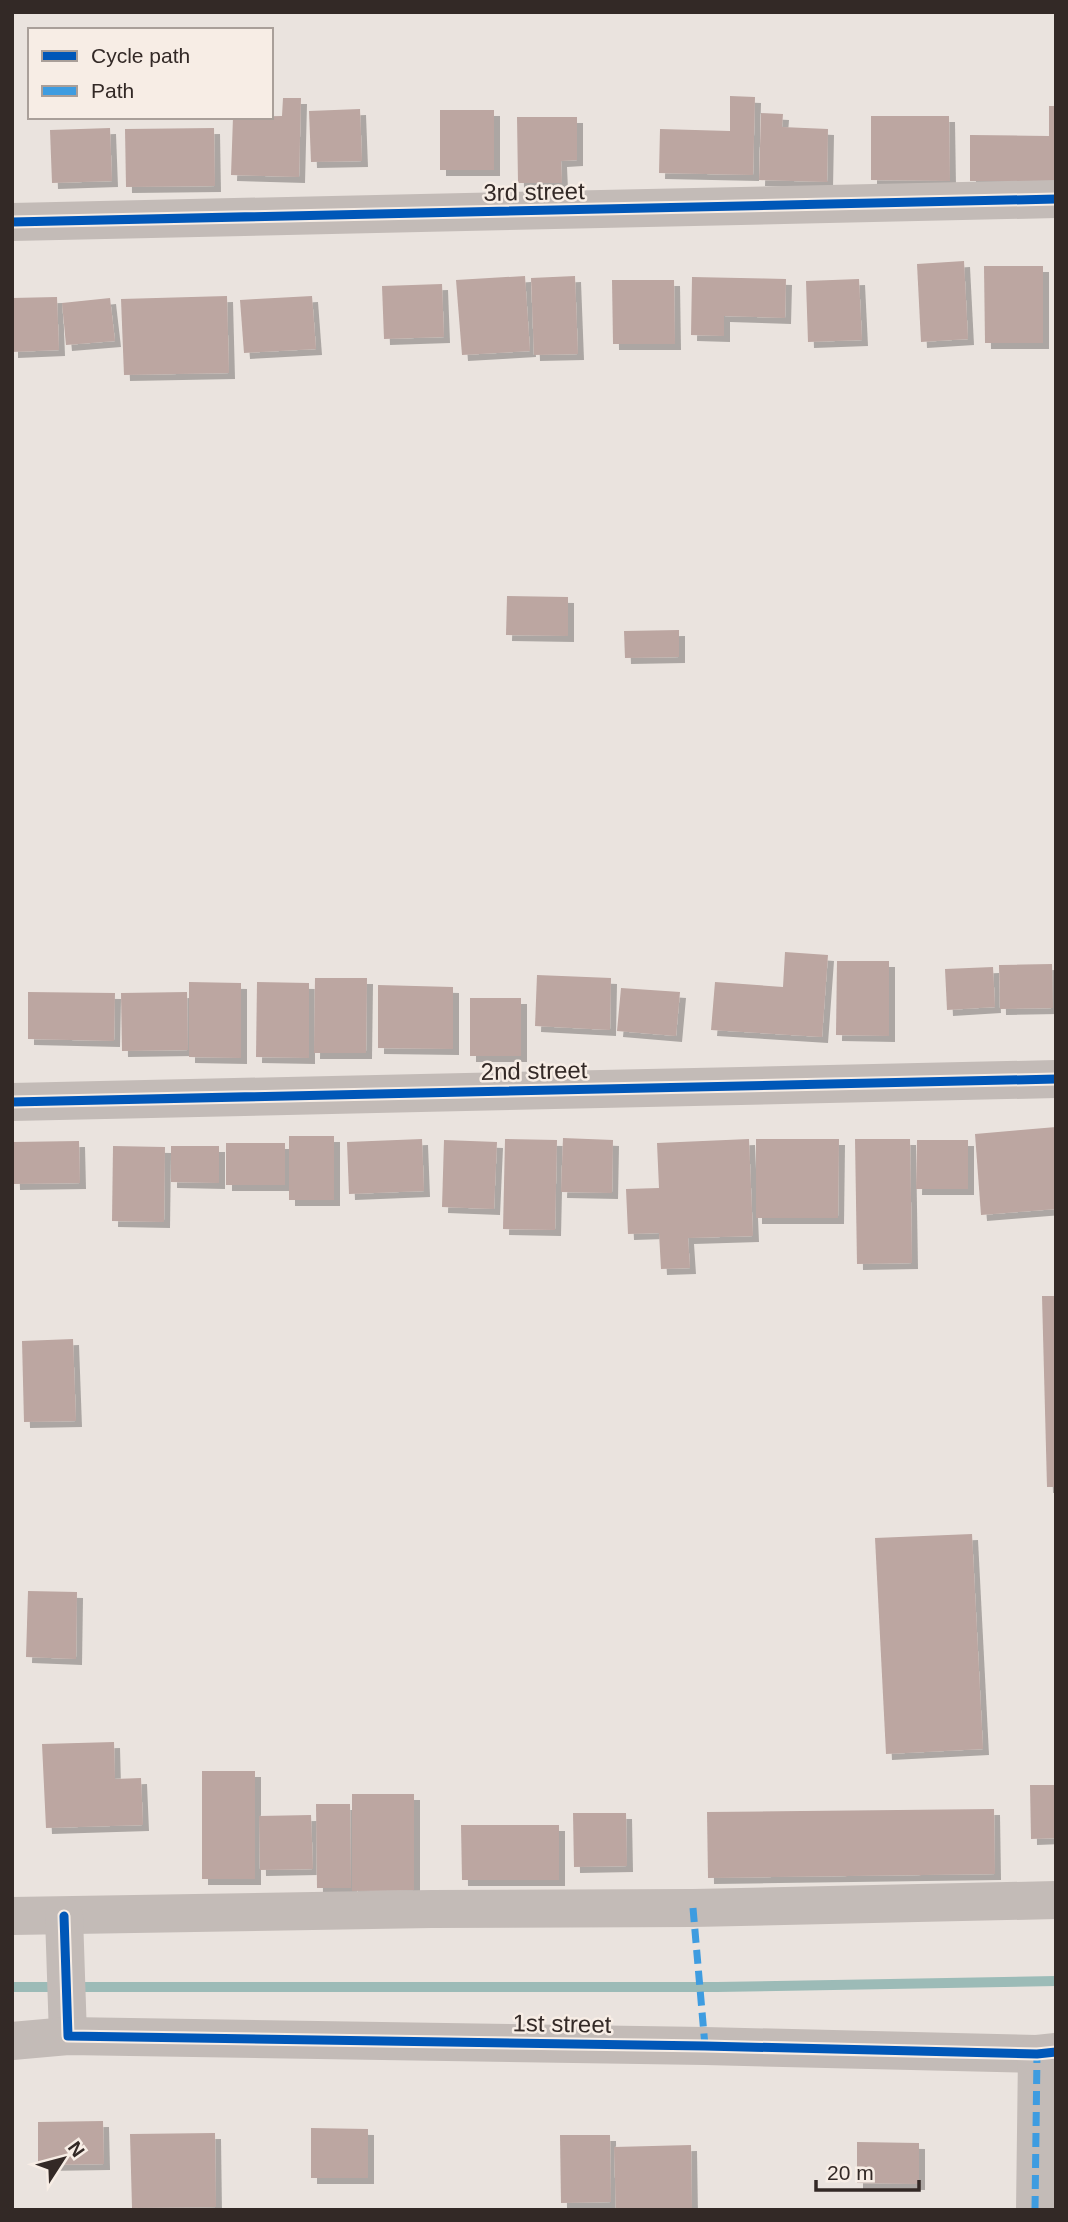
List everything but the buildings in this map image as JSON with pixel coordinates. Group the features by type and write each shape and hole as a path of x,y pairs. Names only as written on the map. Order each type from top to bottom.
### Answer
{"street":[{"name":"3rd street","path":"12,222 1056,200"},
{"name":"2nd street","path":"12,1102 1056,1079"},
{"path":"12,1916 430,1909 694,1909 1056,1900"},
{"path":"64,1916 68,2036"},
{"name":"1st street","path":"12,2041 68,2036 1046,2053"},
{"path":"1035,2210 1046,2053"}],"waterway":[{"path":"12,1987 717,1987 1056,1981"}],"marked path":[{"path":"693,1908 705,2046"},
{"path":"1035,2210 1037,2054"}],"cycle path":[{"path":"12,222 1056,199"},
{"path":"12,1102 1056,1079"},
{"path":"64,1916 68,2036 1037,2054 1056,2052"}]}
